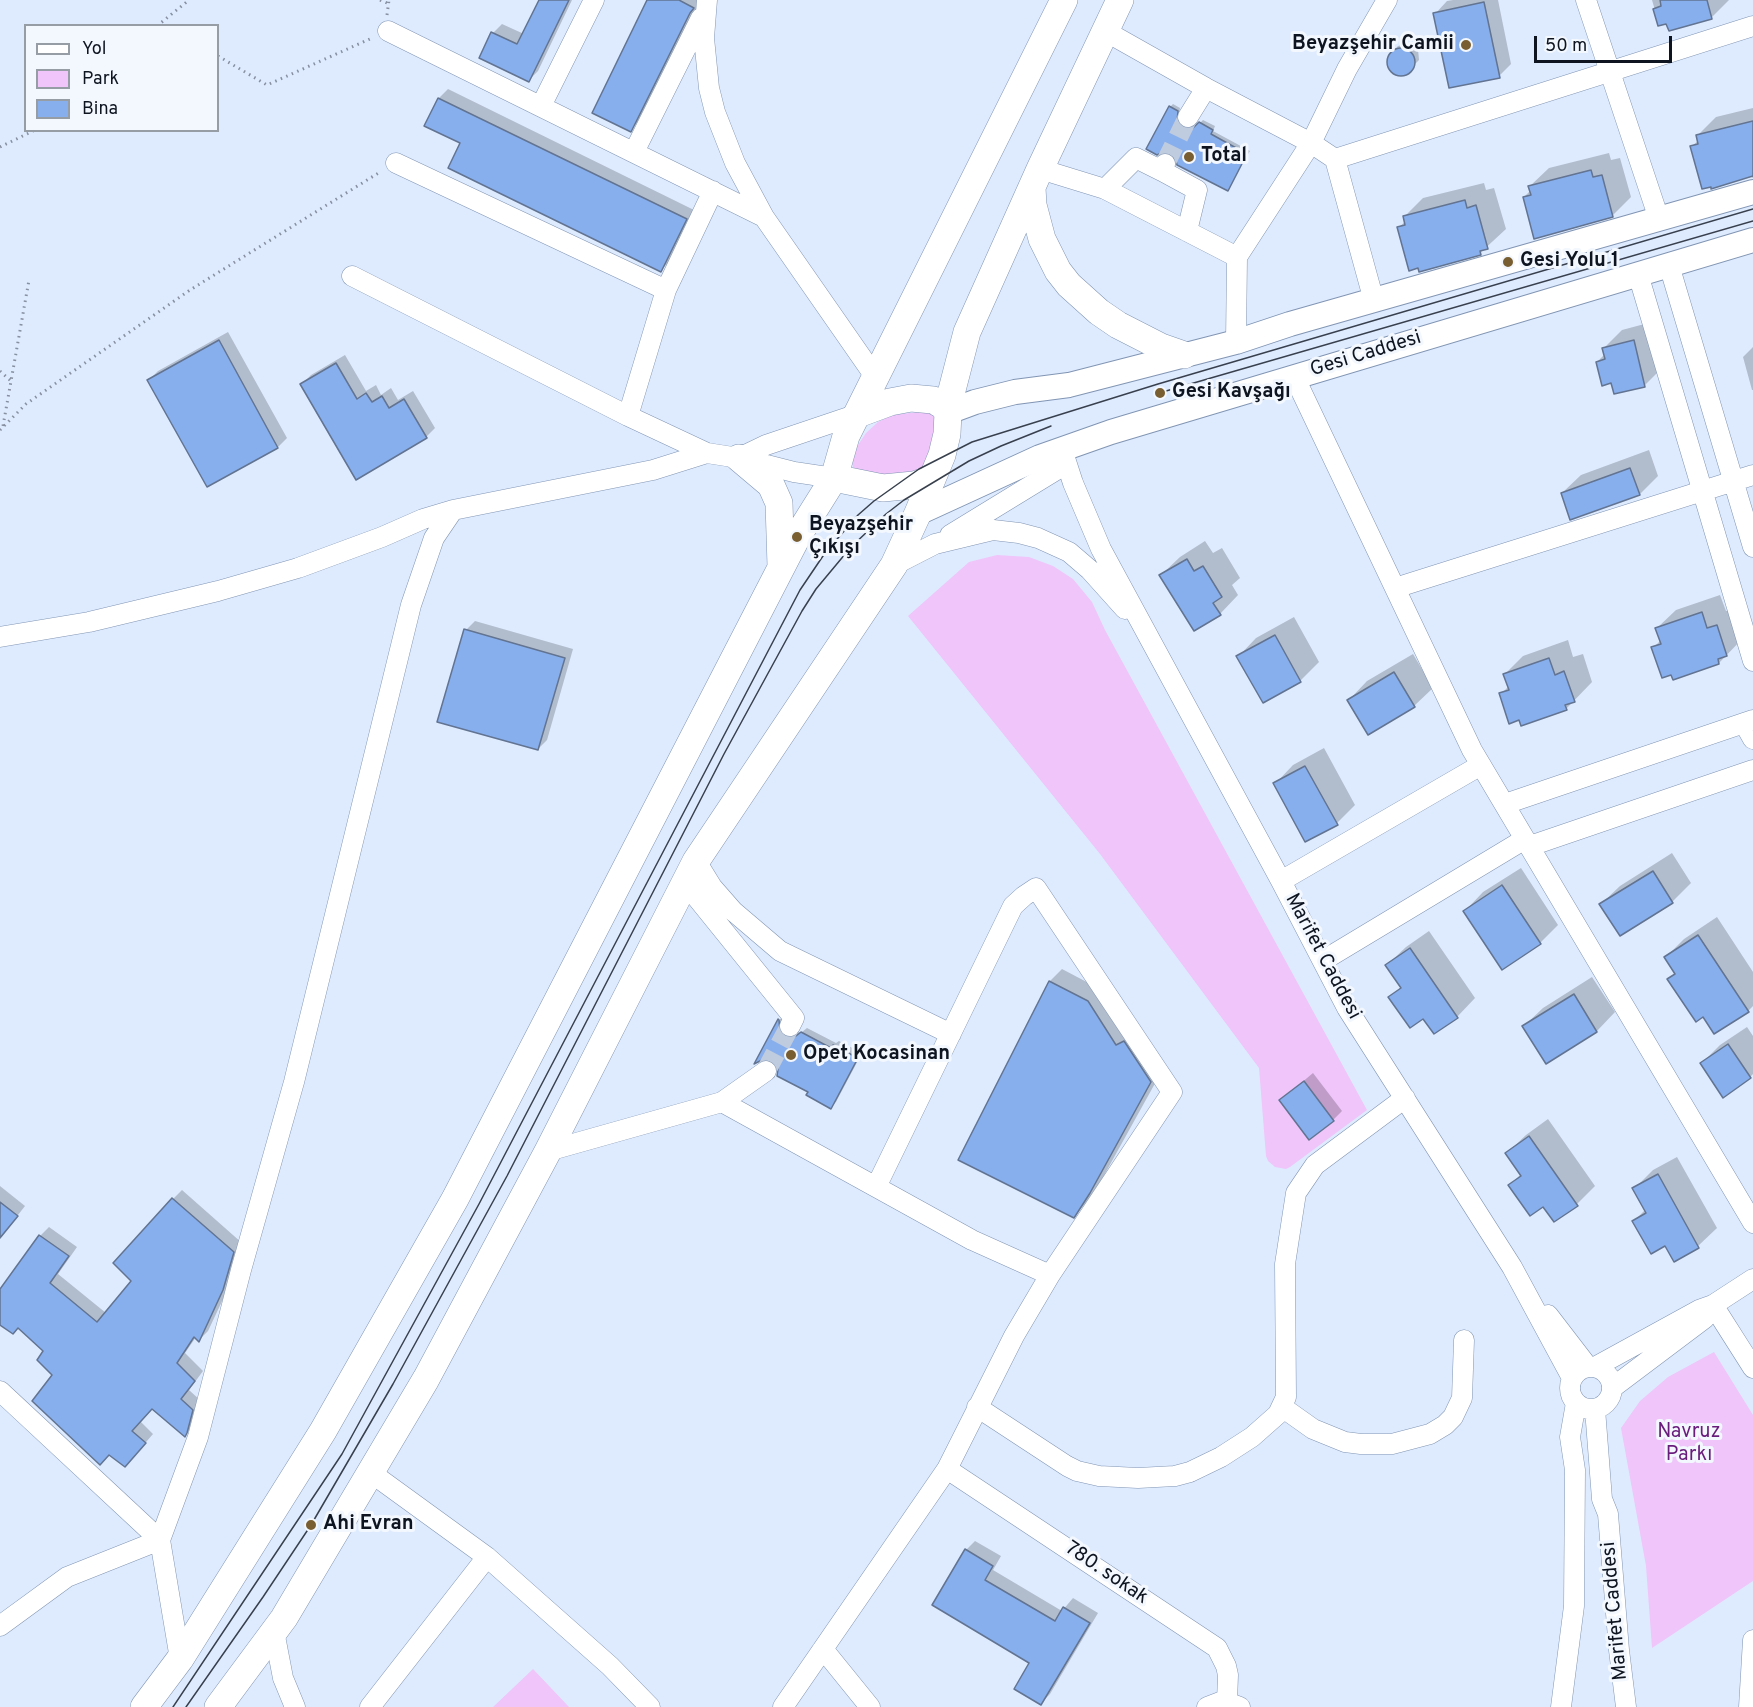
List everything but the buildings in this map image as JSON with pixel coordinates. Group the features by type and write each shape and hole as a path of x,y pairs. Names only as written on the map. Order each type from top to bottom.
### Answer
{"highway":[{"path":"144,1707 180,1659 323,1431 455,1199 797,537 834,478 846,436 1064,0"},
{"path":"226,1705 284,1618 426,1378 548,1151 690,872 894,565 918,513 946,440 949,403 967,332 1120,0"},
{"path":"1036,178 1033,205 1042,239 1058,270 1069,285 1099,312 1118,325 1161,347 1184,355"},
{"path":"858,414 890,402 910,398 949,403"},
{"path":"739,458 771,485 779,502 781,569"},
{"path":"834,478 883,488 914,485 932,479"}],"main road":[{"path":"949,403 975,402 1015,392 1069,385 1236,342 1290,324 1753,192"},
{"name":"Gesi Caddesi","path":"918,513 999,474 1064,456 1294,376 1753,240"}],"street":[{"path":"541,106 594,0"},
{"path":"1236,342 1237,257 1311,144 1347,69 1387,0"},
{"path":"1586,0 1659,219"},
{"path":"634,152 706,4"},
{"path":"706,4 705,63 715,112 735,163 764,217 876,378"},
{"path":"1335,159 1753,26"},
{"path":"387,31 764,217"},
{"path":"1105,31 1335,159 1374,300"},
{"path":"1188,117 1206,88"},
{"path":"1105,189 1137,159 1163,167 1197,190 1187,231"},
{"path":"396,163 666,290"},
{"path":"1036,178 1105,189 1237,257"},
{"path":"628,416 666,290 713,191"},
{"path":"1669,265 1753,547"},
{"path":"1638,274 1753,661"},
{"path":"352,276 628,416 707,453 739,458 794,472 834,478"},
{"path":"1294,376 1472,750 1753,1223"},
{"path":"739,458 766,445 858,414"},
{"path":"0,638 98,620 258,580 340,553 423,519 453,510 653,470 707,453"},
{"path":"894,565 935,544 1064,456 1101,549 1148,636"},
{"path":"1395,588 1753,475"},
{"path":"180,1659 160,1540 198,1437 241,1270 294,1082 415,594 434,538 453,510"},
{"path":"935,544 993,530 1019,533 1057,546 1090,570 1148,636"},
{"name":"Marifet Caddesi","path":"1148,636 1324,960 1347,1008 1512,1267"},
{"path":"1505,804 1750,727"},
{"path":"1281,880 1481,765"},
{"path":"1324,960 1528,843 1753,770"},
{"path":"690,872 794,1018 790,1026"},
{"path":"690,872 712,887 733,911 780,951 951,1034"},
{"path":"783,1707 947,1468 1014,1336 1050,1275 1172,1092 1036,888 1013,906 876,1187"},
{"path":"548,1151 722,1102 766,1071"},
{"path":"977,1407 1055,1459 1077,1471 1099,1476 1138,1478 1175,1476 1190,1472 1221,1457 1252,1437 1273,1420 1282,1407 1286,1386 1285,1264 1296,1193 1315,1165 1405,1098"},
{"path":"722,1102 972,1240 1050,1275"},
{"path":"1512,1267 1592,1367 1607,1375 1596,1402 1570,1437 1575,1470 1574,1606 1561,1707"},
{"path":"1512,1267 1572,1378"},
{"path":"1596,1402 1570,1391 1572,1378 1576,1372 1592,1367 1699,1310 1713,1305 1753,1280"},
{"path":"1713,1305 1753,1368"},
{"path":"1596,1402 1707,1316 1713,1305"},
{"path":"1282,1407 1313,1429 1330,1437 1353,1443 1392,1444 1430,1434 1445,1425 1458,1408 1462,1398 1464,1340"},
{"path":"0,1390 160,1540"},
{"name":"Marifet Caddesi","path":"1596,1402 1611,1500 1608,1514 1618,1650 1626,1707"},
{"name":"780. sokak","path":"947,1468 1216,1648 1226,1666 1234,1705 1220,1702 1207,1707"},
{"path":"370,1472 487,1557 610,1666 650,1707"},
{"path":"0,1626 67,1577 160,1540"},
{"path":"370,1707 487,1557"},
{"path":"274,1631 283,1678 295,1707"},
{"path":"1749,1707 1753,1640"},
{"path":"823,1649 870,1707"}],"path":[{"path":"159,24 189,0"},
{"path":"380,0 387,3 389,0"},
{"path":"219,57 267,85 387,31"},
{"path":"0,147 31,132"},
{"path":"2,428 26,404 190,290 396,163"},
{"path":"2,428 29,280"},
{"path":"0,371 11,381"}],"green space":[{"path":"930,413 937,419 928,468 913,481 858,471 853,467 856,448 866,433 878,422 892,415"},
{"path":"997,555 1029,557 1053,566 1073,579 1092,602 1105,630 1367,1110 1286,1169 1275,1167 1266,1156 1259,1068 1100,854 908,616 969,562"},
{"name":"Navruz Parkı","path":"1714,1352 1753,1415 1753,1581 1652,1648 1646,1566 1621,1428 1640,1401 1668,1377"},
{"path":"533,1669 569,1707 493,1707"}],"tunnel":[{"path":"1165,164 1188,117"},
{"path":"766,1071 790,1026"}],"tram line":[{"path":"173,1707 342,1454 479,1204 800,590 825,553 858,515 919,469 972,442 1158,384 1753,209"},
{"path":"1166,391 1753,221"},
{"path":"186,1707 311,1525 393,1384 507,1176 724,754 816,589 851,547 904,500 969,461 1051,426"}],"place":[{"name":"Beyazşehir Camii","path":"1466,45"},
{"name":"Total","path":"1189,157"},
{"name":"Gesi Yolu 1","path":"1508,262"},
{"name":"Gesi Kavşağı","path":"1160,393"},
{"name":"Beyazşehir Çıkışı","path":"797,537"},
{"name":"Opet Kocasinan","path":"791,1055"},
{"name":"Ahi Evran","path":"311,1525"}]}
